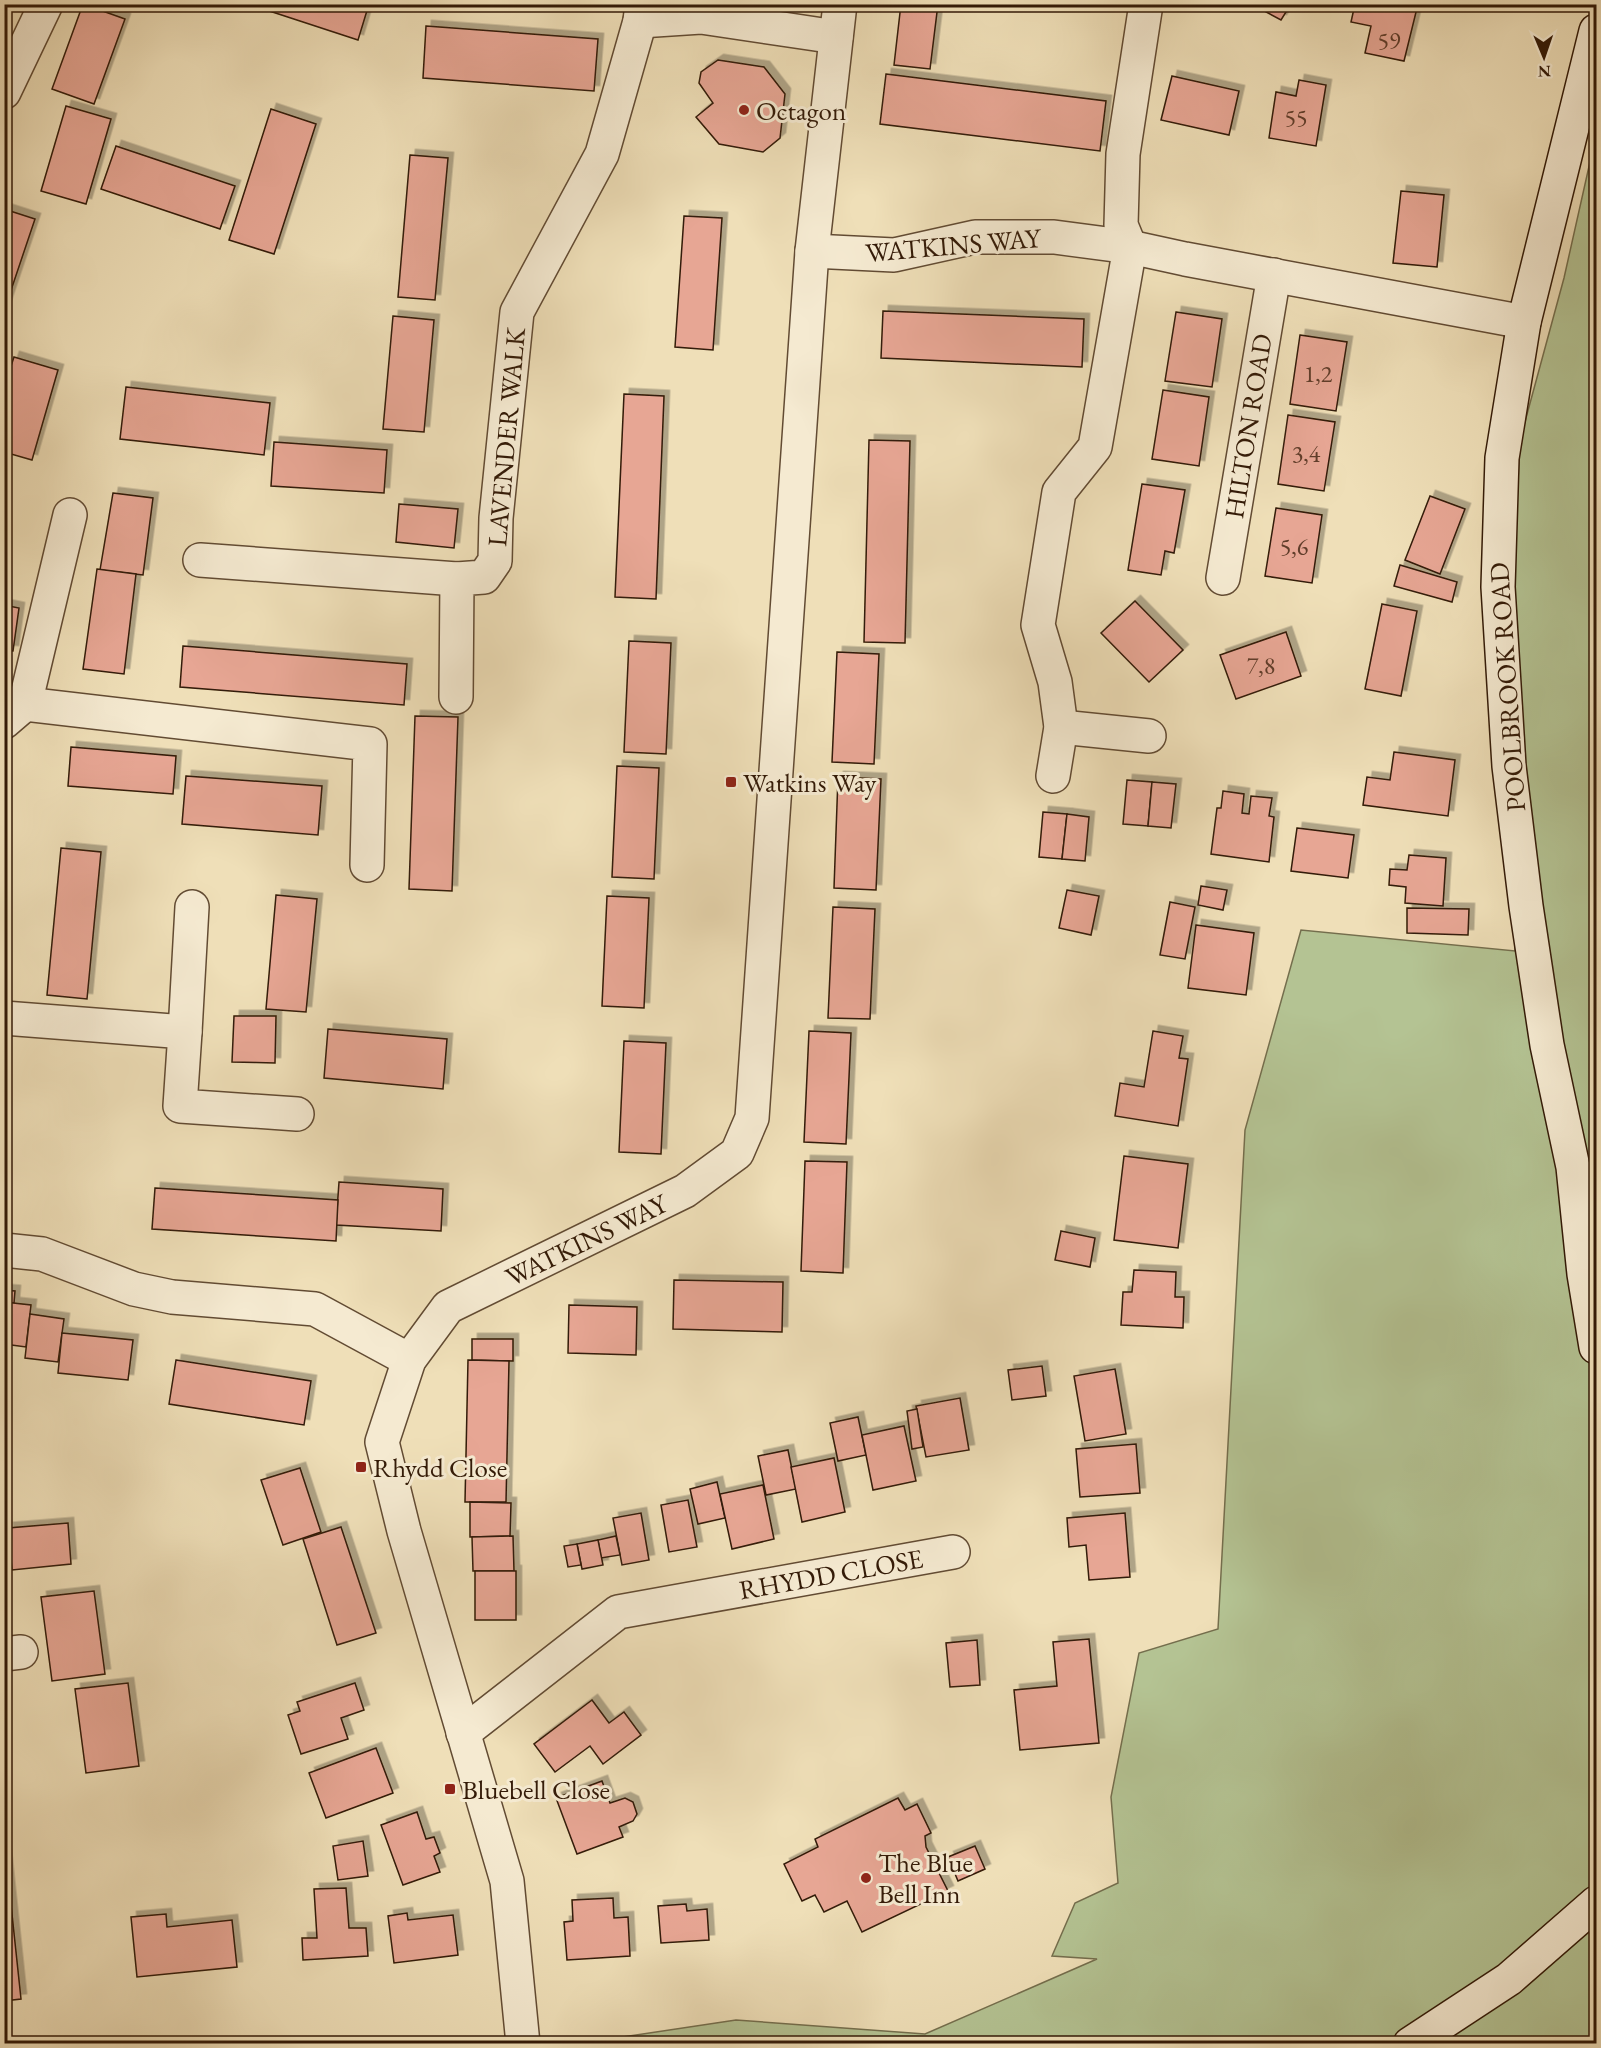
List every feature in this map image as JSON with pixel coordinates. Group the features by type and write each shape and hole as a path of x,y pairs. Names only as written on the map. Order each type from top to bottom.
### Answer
{"street":[{"path":"4,92 46,4"},
{"path":"812,251 840,4"},
{"path":"1053,776 1061,727 1055,682 1038,625 1059,492 1095,447 1130,247 1121,225 1123,154 1146,4"},
{"name":"LAVENDER WALK","path":"200,560 457,579 484,577 495,561 496,518 517,312 602,154 641,13 701,17 836,37"},
{"name":"POOLBROOK ROAD","path":"1596,31 1590,80 1524,322 1502,458 1498,587 1509,766 1529,929 1546,1045 1573,1167 1584,1274 1596,1347"},
{"name":"WATKINS WAY","path":"409,1360 448,1307 685,1191 737,1153 752,1118 812,251 894,255 975,237 1054,237 1130,247 1524,322"},
{"name":"HILTON ROAD","path":"1223,578 1274,275"},
{"path":"70,515 15,713 370,744 367,865"},
{"path":"456,697 457,579"},
{"path":"1061,727 1149,736"},
{"path":"192,907 180,1106 297,1114"},
{"path":"4,1018 184,1032"},
{"path":"4,1250 42,1254 134,1289 172,1297 315,1309 409,1360 382,1442 404,1531 507,1881 523,2043"},
{"name":"RHYDD CLOSE","path":"463,1733 618,1612 953,1552"},
{"path":"1410,2043 1509,1979 1596,1902"}],"green space":[{"path":"1596,141 1596,2043 576,2044 736,2020 925,2034 1097,1959 1052,1956 1075,1903 1118,1883 1111,1797 1139,1653 1218,1629 1245,1130 1301,930 1515,951 1519,711 1511,622 1520,440 1564,278"}],"building":[{"path":"83,4 125,19 94,104 52,89"},
{"path":"248,4 369,4 358,40"},
{"path":"901,4 938,4 930,69 894,65"},
{"path":"1256,4 1291,4 1281,20 1255,6"},
{"path":"1355,4 1418,4 1404,61 1365,53 1371,26 1351,22"},
{"path":"426,26 598,39 594,91 423,78"},
{"name":"Octagon","path":"718,60 764,67 785,94 780,138 763,152 719,144 696,117 713,103 699,83 701,72"},
{"path":"886,74 1106,101 1100,151 880,124"},
{"path":"1172,76 1239,91 1229,135 1161,120"},
{"path":"1299,80 1326,85 1316,146 1269,138 1276,92 1296,96"},
{"path":"66,106 111,119 86,204 41,191"},
{"path":"271,109 316,124 274,254 229,240"},
{"path":"116,146 235,186 220,229 101,189"},
{"path":"410,155 448,158 435,300 398,297"},
{"path":"1401,191 1444,195 1437,267 1393,263"},
{"path":"4,209 35,219 4,311"},
{"path":"684,216 722,218 713,350 675,347"},
{"path":"883,311 1084,319 1082,367 881,358"},
{"path":"1176,312 1222,319 1212,387 1165,381"},
{"path":"393,316 434,320 424,432 383,429"},
{"path":"1300,335 1347,342 1336,411 1290,404"},
{"path":"14,357 58,370 32,460 4,452 4,387"},
{"path":"126,387 270,403 264,455 120,439"},
{"path":"1163,390 1209,397 1199,466 1152,459"},
{"path":"624,394 664,396 656,599 615,597"},
{"path":"1288,415 1335,422 1324,491 1278,484"},
{"path":"869,440 910,441 905,643 864,642"},
{"path":"274,442 387,450 384,493 271,486"},
{"path":"1142,484 1185,490 1174,553 1165,551 1161,575 1128,570"},
{"path":"113,493 153,498 143,575 100,570"},
{"path":"1430,496 1465,509 1440,574 1405,560"},
{"path":"399,504 458,509 454,548 396,542"},
{"path":"1276,508 1322,515 1312,583 1265,576"},
{"path":"1400,565 1457,582 1452,602 1394,586"},
{"path":"97,569 136,574 124,674 83,669"},
{"path":"1135,601 1183,650 1149,682 1101,633"},
{"path":"1382,604 1417,611 1401,696 1365,689"},
{"path":"4,605 19,608 13,651 4,650"},
{"path":"1286,632 1301,676 1236,699 1220,655"},
{"path":"629,641 671,643 666,754 624,752"},
{"path":"183,646 407,664 404,705 180,687"},
{"path":"837,652 879,654 874,764 832,762"},
{"path":"415,716 458,717 452,891 409,889"},
{"path":"71,747 176,756 173,794 68,786"},
{"path":"1394,752 1455,760 1448,816 1363,805 1367,777 1390,780"},
{"path":"617,766 659,768 654,879 612,877"},
{"path":"186,776 322,786 318,835 182,824"},
{"path":"838,777 881,779 876,890 834,888"},
{"path":"1127,780 1152,782 1148,826 1123,824"},
{"path":"1152,782 1176,784 1171,828 1148,826"},
{"path":"1223,791 1244,794 1242,813 1249,814 1251,796 1272,798 1269,816 1274,817 1269,862 1211,854 1217,808 1221,808"},
{"path":"1043,812 1067,814 1062,859 1039,857"},
{"path":"1067,814 1089,817 1085,861 1062,859"},
{"path":"1297,828 1354,835 1348,878 1291,871"},
{"path":"61,848 101,852 87,999 47,995"},
{"path":"1409,855 1446,858 1443,906 1405,903 1406,887 1389,885 1390,869 1407,870"},
{"path":"1201,886 1227,890 1223,910 1198,905"},
{"path":"1067,890 1099,896 1091,935 1059,928"},
{"path":"276,895 317,899 306,1012 266,1009"},
{"path":"607,896 649,898 644,1008 602,1006"},
{"path":"1170,902 1195,907 1185,959 1160,955"},
{"path":"833,907 875,909 870,1019 828,1018"},
{"path":"1407,908 1469,909 1468,935 1407,933"},
{"path":"1196,925 1254,933 1246,995 1188,988"},
{"path":"234,1016 276,1016 275,1063 232,1062"},
{"path":"328,1029 447,1039 443,1089 324,1078"},
{"path":"809,1031 851,1033 846,1144 804,1142"},
{"path":"1153,1031 1183,1036 1179,1058 1188,1059 1178,1126 1115,1116 1120,1083 1144,1087"},
{"path":"624,1041 666,1043 661,1154 619,1152"},
{"path":"1124,1156 1188,1164 1178,1248 1114,1240"},
{"path":"805,1161 847,1162 843,1273 801,1271"},
{"path":"339,1182 443,1189 441,1231 336,1225"},
{"path":"155,1188 338,1200 336,1241 152,1229"},
{"path":"1061,1231 1095,1238 1090,1267 1055,1260"},
{"path":"1134,1270 1176,1272 1175,1297 1184,1297 1183,1328 1121,1325 1123,1292 1132,1292"},
{"path":"674,1280 783,1282 782,1332 673,1329"},
{"path":"4,1290 15,1291 14,1303 4,1302"},
{"path":"4,1302 31,1305 26,1347 4,1344"},
{"path":"569,1305 637,1307 636,1355 568,1353"},
{"path":"30,1314 64,1319 58,1362 25,1358"},
{"path":"62,1333 133,1340 128,1380 58,1373"},
{"path":"472,1339 513,1339 513,1361 472,1360"},
{"path":"176,1360 311,1381 304,1425 169,1404"},
{"path":"468,1360 509,1361 506,1502 465,1502"},
{"path":"1042,1366 1046,1396 1012,1400 1008,1370"},
{"path":"1115,1369 1126,1434 1085,1441 1074,1376"},
{"path":"960,1398 969,1450 926,1457 916,1406"},
{"path":"917,1409 923,1447 912,1449 907,1411"},
{"path":"858,1417 866,1455 838,1461 830,1423"},
{"path":"904,1426 916,1481 873,1490 862,1435"},
{"path":"1136,1444 1140,1493 1080,1497 1076,1449"},
{"path":"788,1450 796,1489 766,1495 758,1456"},
{"path":"834,1458 845,1512 802,1522 791,1467"},
{"path":"300,1468 321,1532 283,1545 261,1480"},
{"path":"717,1482 725,1518 698,1524 690,1489"},
{"path":"763,1485 774,1539 732,1549 720,1494"},
{"path":"688,1500 697,1547 669,1552 661,1505"},
{"path":"470,1502 511,1503 510,1536 470,1537"},
{"path":"641,1513 649,1560 622,1565 613,1518"},
{"path":"1125,1513 1130,1577 1089,1580 1086,1545 1069,1547 1067,1518"},
{"path":"68,1523 71,1564 12,1570 8,1528"},
{"path":"341,1527 376,1633 337,1645 303,1539"},
{"path":"513,1536 514,1571 473,1571 472,1537"},
{"path":"616,1536 620,1555 601,1558 598,1540"},
{"path":"598,1540 603,1565 582,1569 577,1544"},
{"path":"577,1544 581,1565 568,1567 564,1546"},
{"path":"475,1571 516,1571 516,1620 475,1620"},
{"path":"94,1591 105,1674 52,1681 41,1597"},
{"path":"1089,1639 1099,1743 1020,1750 1014,1690 1057,1686 1053,1642"},
{"path":"977,1640 980,1685 950,1687 946,1643"},
{"path":"128,1683 139,1766 86,1773 75,1689"},
{"path":"355,1683 364,1710 341,1718 348,1739 301,1754 288,1715 300,1711 297,1702"},
{"path":"592,1700 609,1723 624,1712 641,1735 603,1764 590,1746 555,1772 534,1744"},
{"path":"376,1748 393,1793 326,1818 309,1773"},
{"path":"602,1781 610,1803 625,1798 633,1802 637,1814 633,1821 619,1827 623,1837 577,1854 556,1798"},
{"name":"The Blue Bell Inn","path":"898,1798 905,1810 917,1804 931,1833 925,1836 926,1847 948,1891 862,1932 847,1901 824,1912 815,1895 802,1901 784,1864 818,1847 815,1839"},
{"path":"417,1812 426,1839 434,1837 440,1853 434,1856 440,1872 403,1885 381,1825"},
{"path":"4,1839 21,1999 4,2001"},
{"path":"363,1841 368,1876 338,1880 333,1846"},
{"path":"975,1846 985,1869 958,1881 948,1857"},
{"path":"346,1888 349,1928 366,1928 368,1956 303,1960 302,1938 317,1938 314,1889"},
{"path":"613,1898 614,1918 628,1917 630,1956 567,1960 564,1922 573,1921 572,1900"},
{"path":"686,1904 687,1911 707,1909 709,1940 661,1943 658,1906"},
{"path":"407,1913 408,1920 453,1915 458,1955 394,1963 388,1916"},
{"path":"166,1914 167,1927 232,1920 237,1967 137,1977 131,1917"}],"place":[{"name":"Octagon","path":"744,110"},
{"name":"Watkins Way","path":"731,782"},
{"name":"Rhydd Close","path":"361,1467"},
{"name":"Bluebell Close","path":"450,1789"},
{"name":"The Blue Bell Inn","path":"866,1878"}]}
